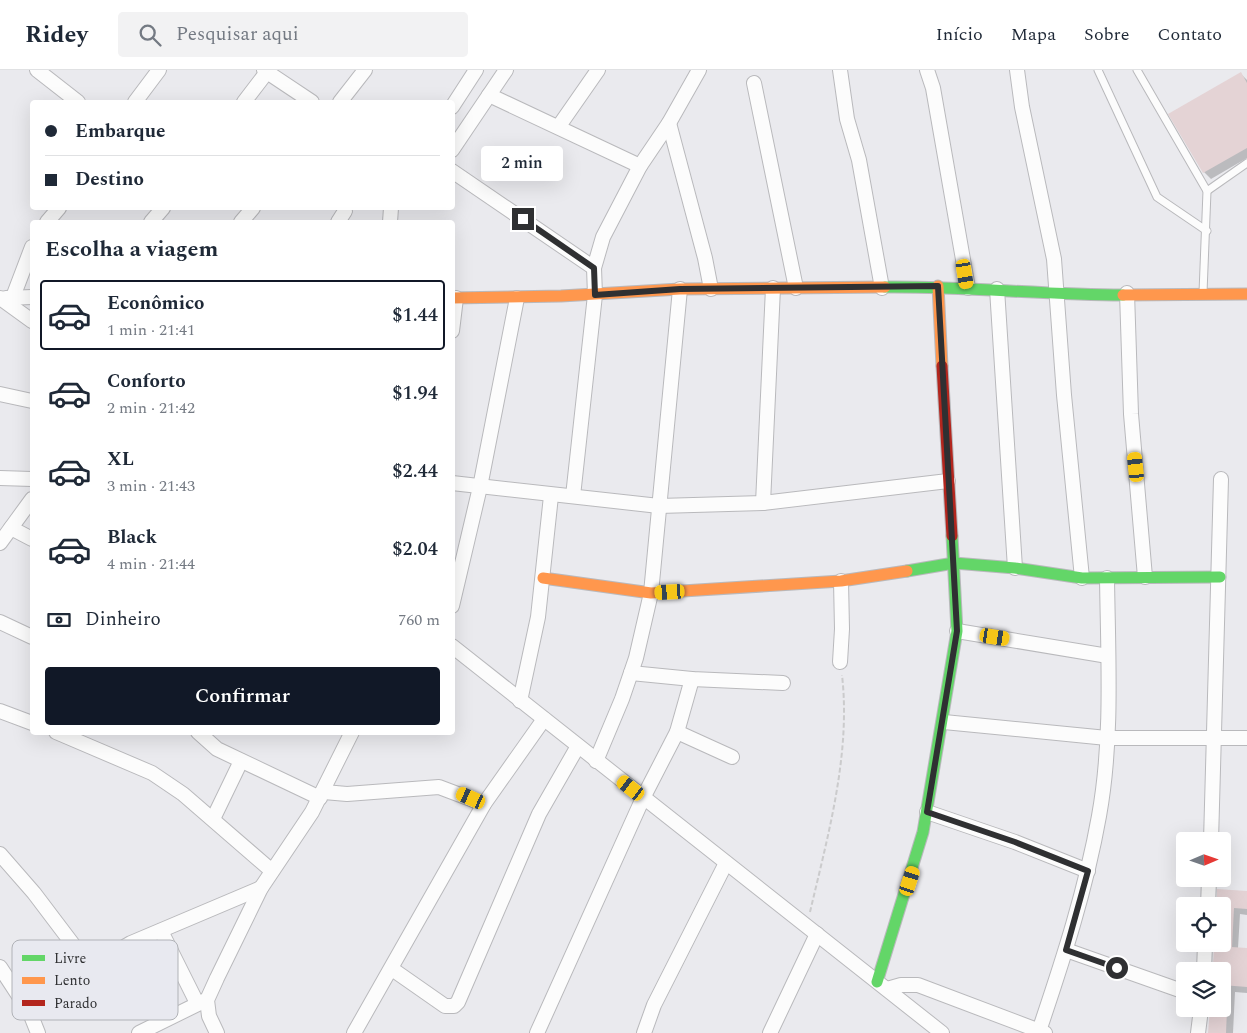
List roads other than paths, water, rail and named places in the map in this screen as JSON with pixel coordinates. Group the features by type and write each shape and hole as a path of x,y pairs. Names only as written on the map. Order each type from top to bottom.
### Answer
{"street":[{"path":"37,70 75,100"},
{"path":"136,100 159,70"},
{"path":"345,100 365,70"},
{"path":"455,102 476,70"},
{"path":"455,141 506,70"},
{"path":"559,126 598,70"},
{"path":"573,496 595,295 594,268 603,237 640,166 669,123 699,70"},
{"path":"840,70 847,119 859,160 882,288"},
{"path":"927,70 933,88 968,288"},
{"path":"1017,70 1022,107 1054,259 1064,395 1082,578"},
{"path":"245,100 266,71 309,100"},
{"path":"754,84 796,288"},
{"path":"489,95 559,126 640,166"},
{"path":"669,123 705,258 711,289"},
{"path":"455,173 594,268"},
{"path":"50,220 57,210"},
{"path":"153,220 161,210"},
{"path":"13,297 30,252"},
{"path":"882,986 927,812 944,722 957,631 938,286"},
{"path":"455,298 595,295 680,289 938,286 1058,295 1127,293 1247,294"},
{"path":"763,503 773,288"},
{"path":"596,760 631,674 651,593 680,289"},
{"path":"997,289 1015,568"},
{"path":"1127,293 1131,414 1145,577"},
{"path":"30,297 0,298 30,320"},
{"path":"455,593 480,487 517,298"},
{"path":"0,394 30,401"},
{"path":"0,478 30,479"},
{"path":"1211,832 1212,739 1220,577 1221,479"},
{"path":"455,483 551,496 573,496 659,506 763,503 948,481"},
{"path":"520,700 536,634 551,496"},
{"path":"0,543 30,503"},
{"path":"11,528 30,538"},
{"path":"543,578 651,593 841,581 954,563 1015,568 1082,578 1220,577"},
{"path":"882,986 918,985 1042,1032 1088,871 1100,815 1106,738 1107,578"},
{"path":"840,662 842,629 841,581"},
{"path":"0,622 30,636"},
{"path":"957,631 1108,656"},
{"path":"455,648 941,1033"},
{"path":"631,674 783,683"},
{"path":"537,1033 643,798 677,732 692,679"},
{"path":"0,711 30,723"},
{"path":"354,1033 367,1007 392,969 484,804 544,719"},
{"path":"944,722 1106,738 1247,738"},
{"path":"677,732 732,757"},
{"path":"63,735 152,773 212,819 272,871"},
{"path":"201,735 210,745 241,761 322,795 439,787 484,804"},
{"path":"178,1013 202,1001 261,888 322,795 348,735"},
{"path":"392,969 445,1006 454,1006 458,1002 539,814 578,746"},
{"path":"212,819 241,761"},
{"path":"312,812 347,794"},
{"path":"927,812 1015,842 1088,871"},
{"path":"0,854 30,888 69,940"},
{"path":"644,1033 654,1005 726,863"},
{"path":"139,940 261,888"},
{"path":"770,1033 812,930"},
{"path":"161,931 166,940"},
{"path":"1066,950 1176,989"},
{"path":"178,960 202,1001 217,1033"},
{"path":"0,967 12,985"},
{"path":"1198,1033 1200,1017"},
{"path":"33,1020 38,1033"},
{"path":"139,1033 165,1020"}],"lane":[{"path":"1098,70 1157,197 1207,231"},
{"path":"1137,70 1206,191 1207,231 1203,293"},
{"path":"1206,191 1247,163"}]}
